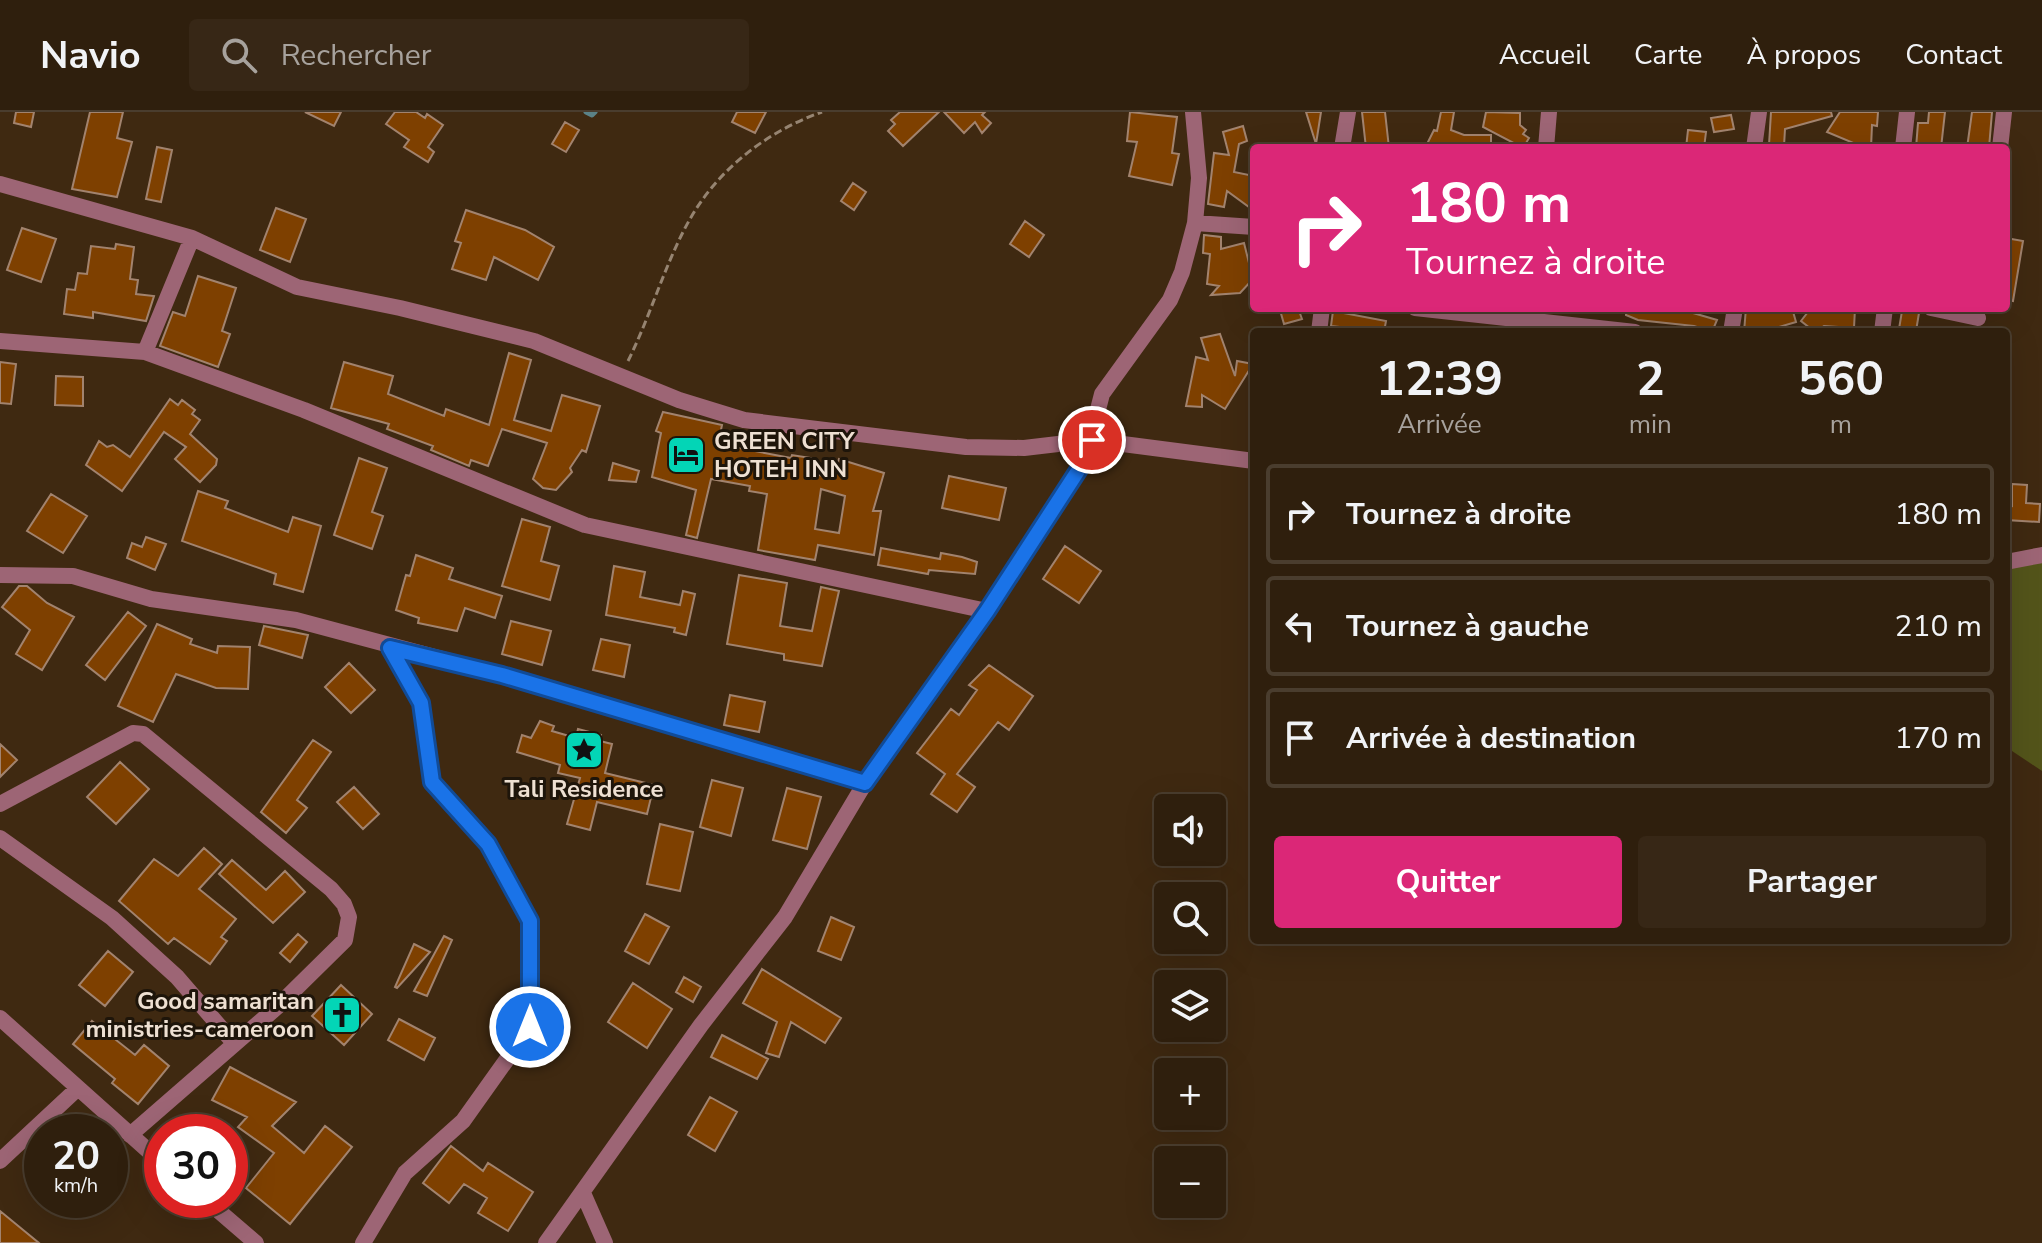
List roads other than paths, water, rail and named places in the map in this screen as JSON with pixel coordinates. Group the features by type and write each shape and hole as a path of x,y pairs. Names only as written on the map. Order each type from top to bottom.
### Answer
{"street":[{"path":"546,1243 701,1025 785,917 865,783 987,611 1085,460 1102,394 1170,300 1182,272 1195,223 1199,178 1193,112"},
{"path":"1343,144 1348,112"},
{"path":"1546,144 1549,112"},
{"path":"1755,144 1759,112"},
{"path":"1903,144 1907,112"},
{"path":"2000,144 2004,112"},
{"path":"0,184 192,238 297,287 446,318 534,341 679,400 744,420 966,447 1024,448 1092,440 1250,460"},
{"path":"1195,223 1250,227"},
{"path":"145,352 192,238"},
{"path":"1450,312 1597,328"},
{"path":"1948,312 1977,319"},
{"path":"0,341 145,352 304,410 585,525 987,611"},
{"path":"2010,561 2042,555"},
{"path":"0,575 73,576 151,599 296,620 390,648 502,675 865,783"},
{"path":"363,1243 405,1173 463,1121 530,1027 530,921 488,844 432,782 421,703 390,648"},
{"path":"0,804 133,733 143,734 331,889 344,904 349,917 345,940 288,997 130,1135"},
{"path":"0,838 112,918 177,977 234,1043"},
{"path":"0,1018 76,1090 144,1147"},
{"path":"0,1161 76,1090"},
{"path":"583,1193 605,1243"},
{"path":"227,1218 256,1243"}],"waterway":[{"path":"586,112 592,115 595,112"}],"place":[{"name":"GREEN CITY HOTEH INN","path":"686,455"},
{"name":"Tali Residence","path":"584,750"},
{"name":"Good samaritan ministries-cameroon","path":"342,1015"}]}
